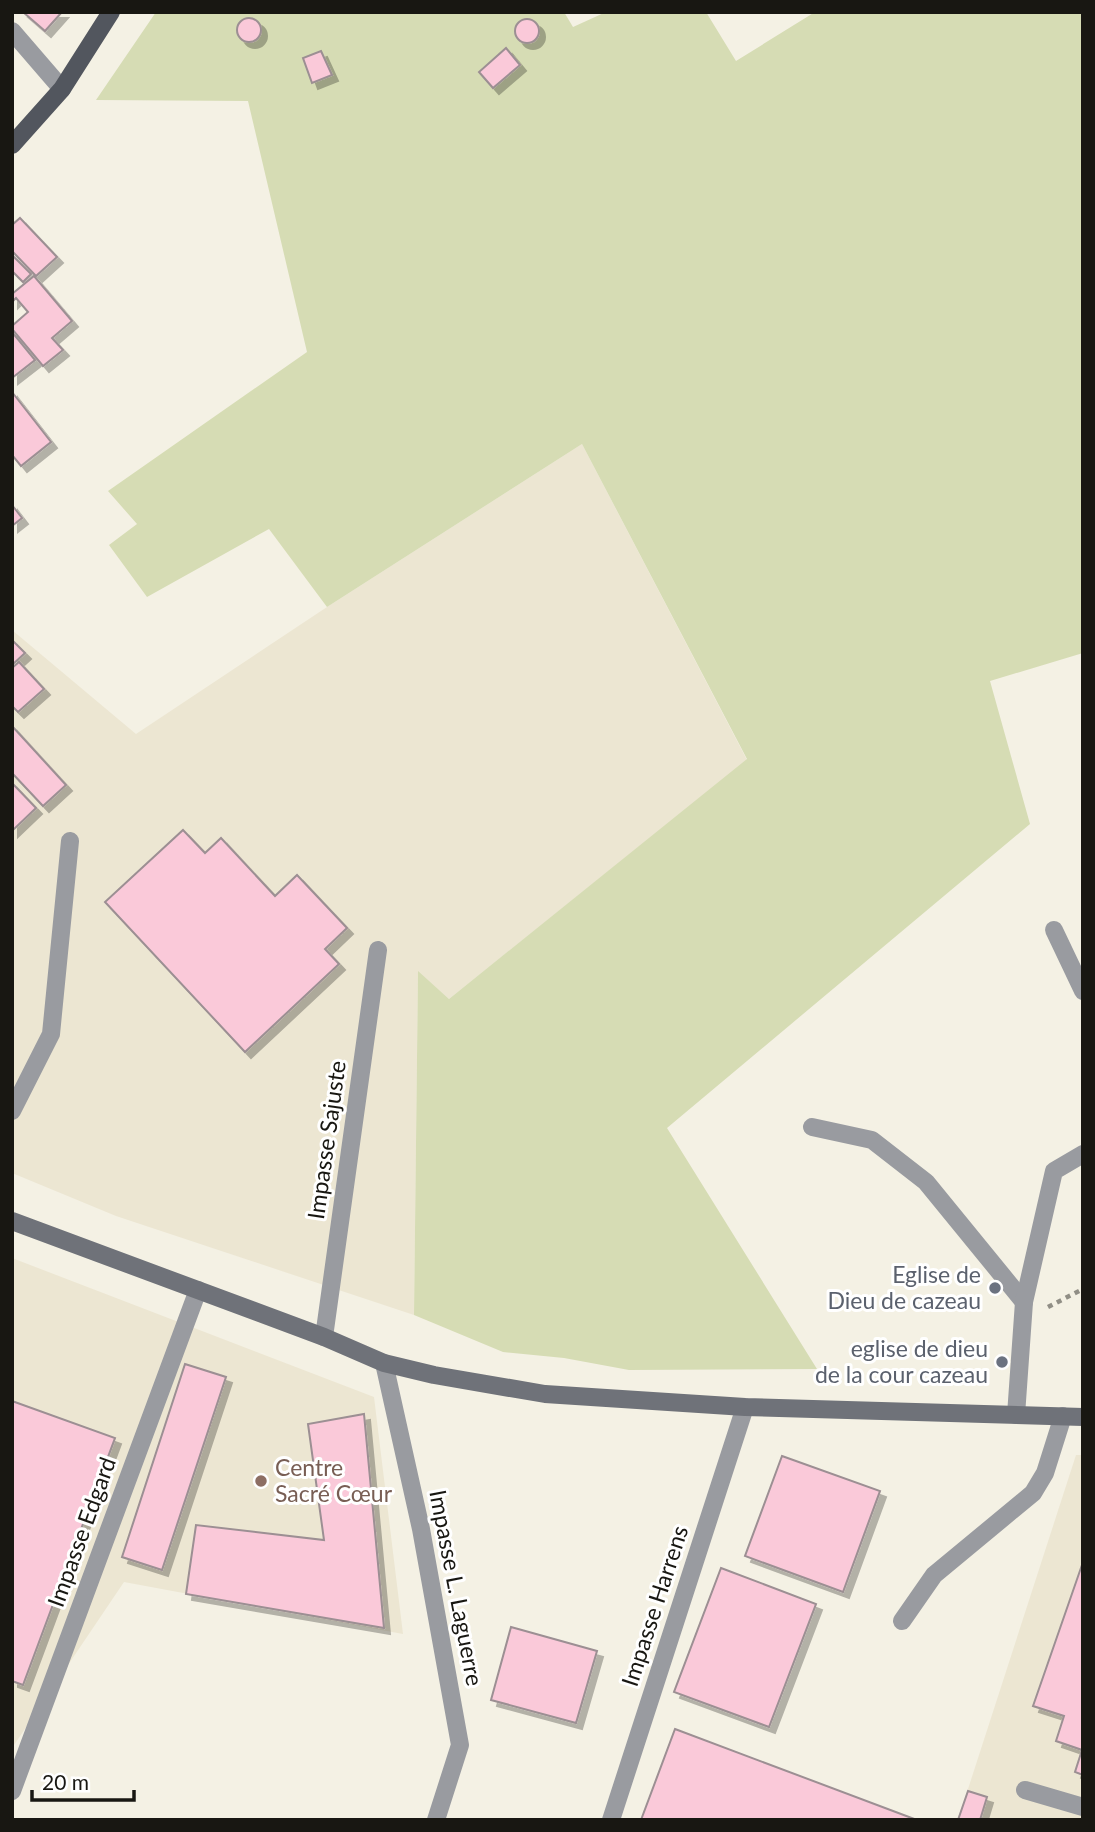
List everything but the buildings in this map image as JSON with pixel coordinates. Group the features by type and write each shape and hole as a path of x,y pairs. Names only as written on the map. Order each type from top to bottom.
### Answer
{"main road":[{"path":"12,145 62,89 111,12"},
{"path":"12,1221 324,1337 384,1363 434,1375 545,1394 745,1407 1083,1417"}],"street":[{"path":"12,31 62,89"},
{"path":"12,1111 51,1034 70,841"},
{"path":"1054,929 1083,991"},
{"name":"Impasse Sajuste","path":"324,1337 379,950"},
{"path":"812,1127 872,1140 926,1182 1024,1302"},
{"path":"1016,1415 1024,1302 1054,1171 1083,1154"},
{"name":"Impasse Edgard","path":"12,1791 198,1290"},
{"name":"Impasse L. Laguerre","path":"384,1363 422,1529 460,1745 436,1820"},
{"name":"Impasse Harrens","path":"611,1820 745,1407"},
{"path":"902,1621 934,1576 1033,1493 1045,1473 1063,1416"},
{"path":"1024,1790 1083,1807"}],"shaded area":[{"path":"582,444 747,760 449,999 418,972 414,1315 116,1216 12,1173 12,630 136,734 327,607"},
{"path":"12,1258 374,1397 403,1634 124,1582 12,1748"},
{"path":"1076,1455 1083,1455 1083,1820 958,1820"}],"green space":[{"path":"156,12 564,12 573,27 606,12 706,12 736,61 815,12 1083,12 1083,653 990,681 1030,824 667,1128 817,1369 629,1370 564,1358 503,1352 414,1315 418,971 449,999 747,759 582,444 327,607 269,529 147,597 109,545 137,524 108,491 307,352 248,101 96,100"}],"place":[{"name":"Eglise de Dieu de cazeau","path":"995,1288"},
{"name":"eglise de dieu de la cour cazeau","path":"1002,1362"},
{"name":"Centre Sacré Cœur","path":"261,1481"}]}
